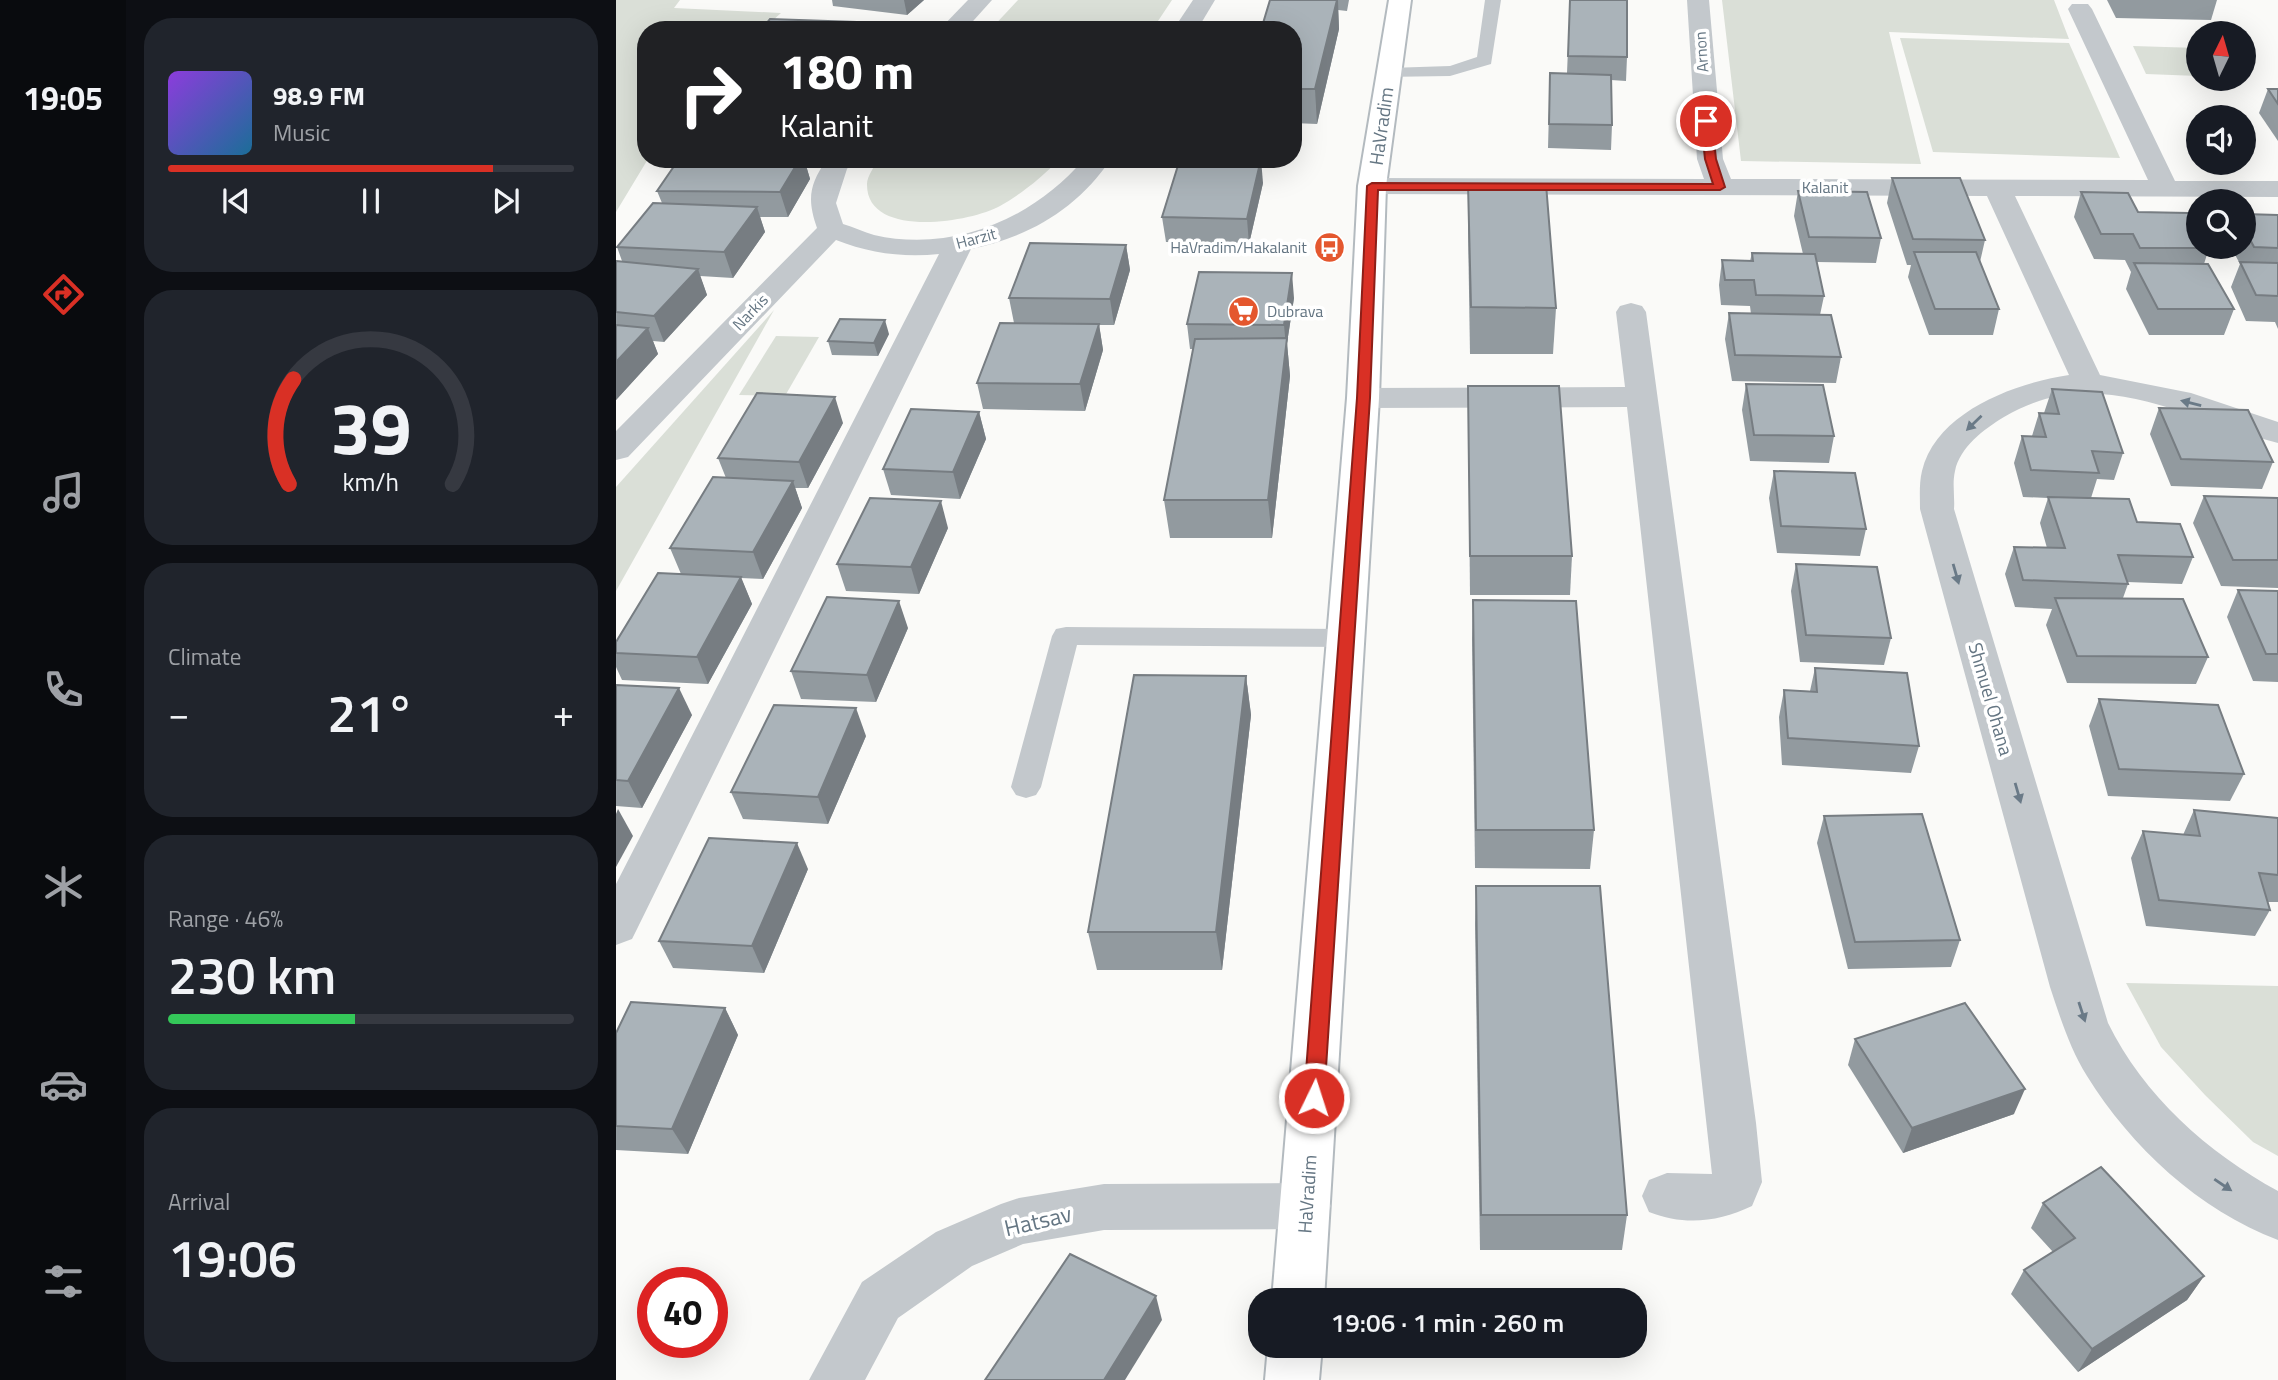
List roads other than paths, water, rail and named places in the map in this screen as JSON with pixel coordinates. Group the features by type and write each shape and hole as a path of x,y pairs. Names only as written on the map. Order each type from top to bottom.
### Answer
{"street":[{"path":"960,21 981,0"},
{"path":"1191,21 1205,0"},
{"name":"HaVradim","path":"1299,1288 1363,398 1372,186 1400,0"},
{"name":"Arnon","path":"1698,0 1710,159 1720,187"},
{"path":"2080,9 2166,188"},
{"path":"831,229 822,204 835,168"},
{"name":"Harzit","path":"831,229 871,243 910,247 960,244 1002,231 1039,215 1068,194 1090,168"},
{"name":"Kalanit","path":"1372,186 2278,189"},
{"path":"1997,188 2088,383"},
{"name":"Narkis","path":"616,450 831,229"},
{"path":"616,927 960,244"},
{"path":"1631,312 1732,1123 1737,1182 1734,1191 1719,1197 1667,1196"},
{"name":"Shmuel Ohana","path":"2278,433 2222,411 2141,391 2088,383 2046,390 2007,402 1981,416 1954,443 1939,469 1937,509 2085,1023 2103,1060 2153,1126 2220,1185 2278,1217"},
{"path":"1363,398 1642,397"},
{"name":"Hatsav","path":"836,1380 880,1300 954,1250 1019,1221 1104,1207 1306,1206"},
{"path":"1292,1380 1293,1358"}],"lane":[{"path":"1389,73 1469,69 1485,60 1493,0"},
{"path":"1026,788 1066,636 1347,638"}],"place":[{"name":"HaVradim/Hakalanit","path":"1330,247"},
{"name":"Dubrava","path":"1244,311"}]}
